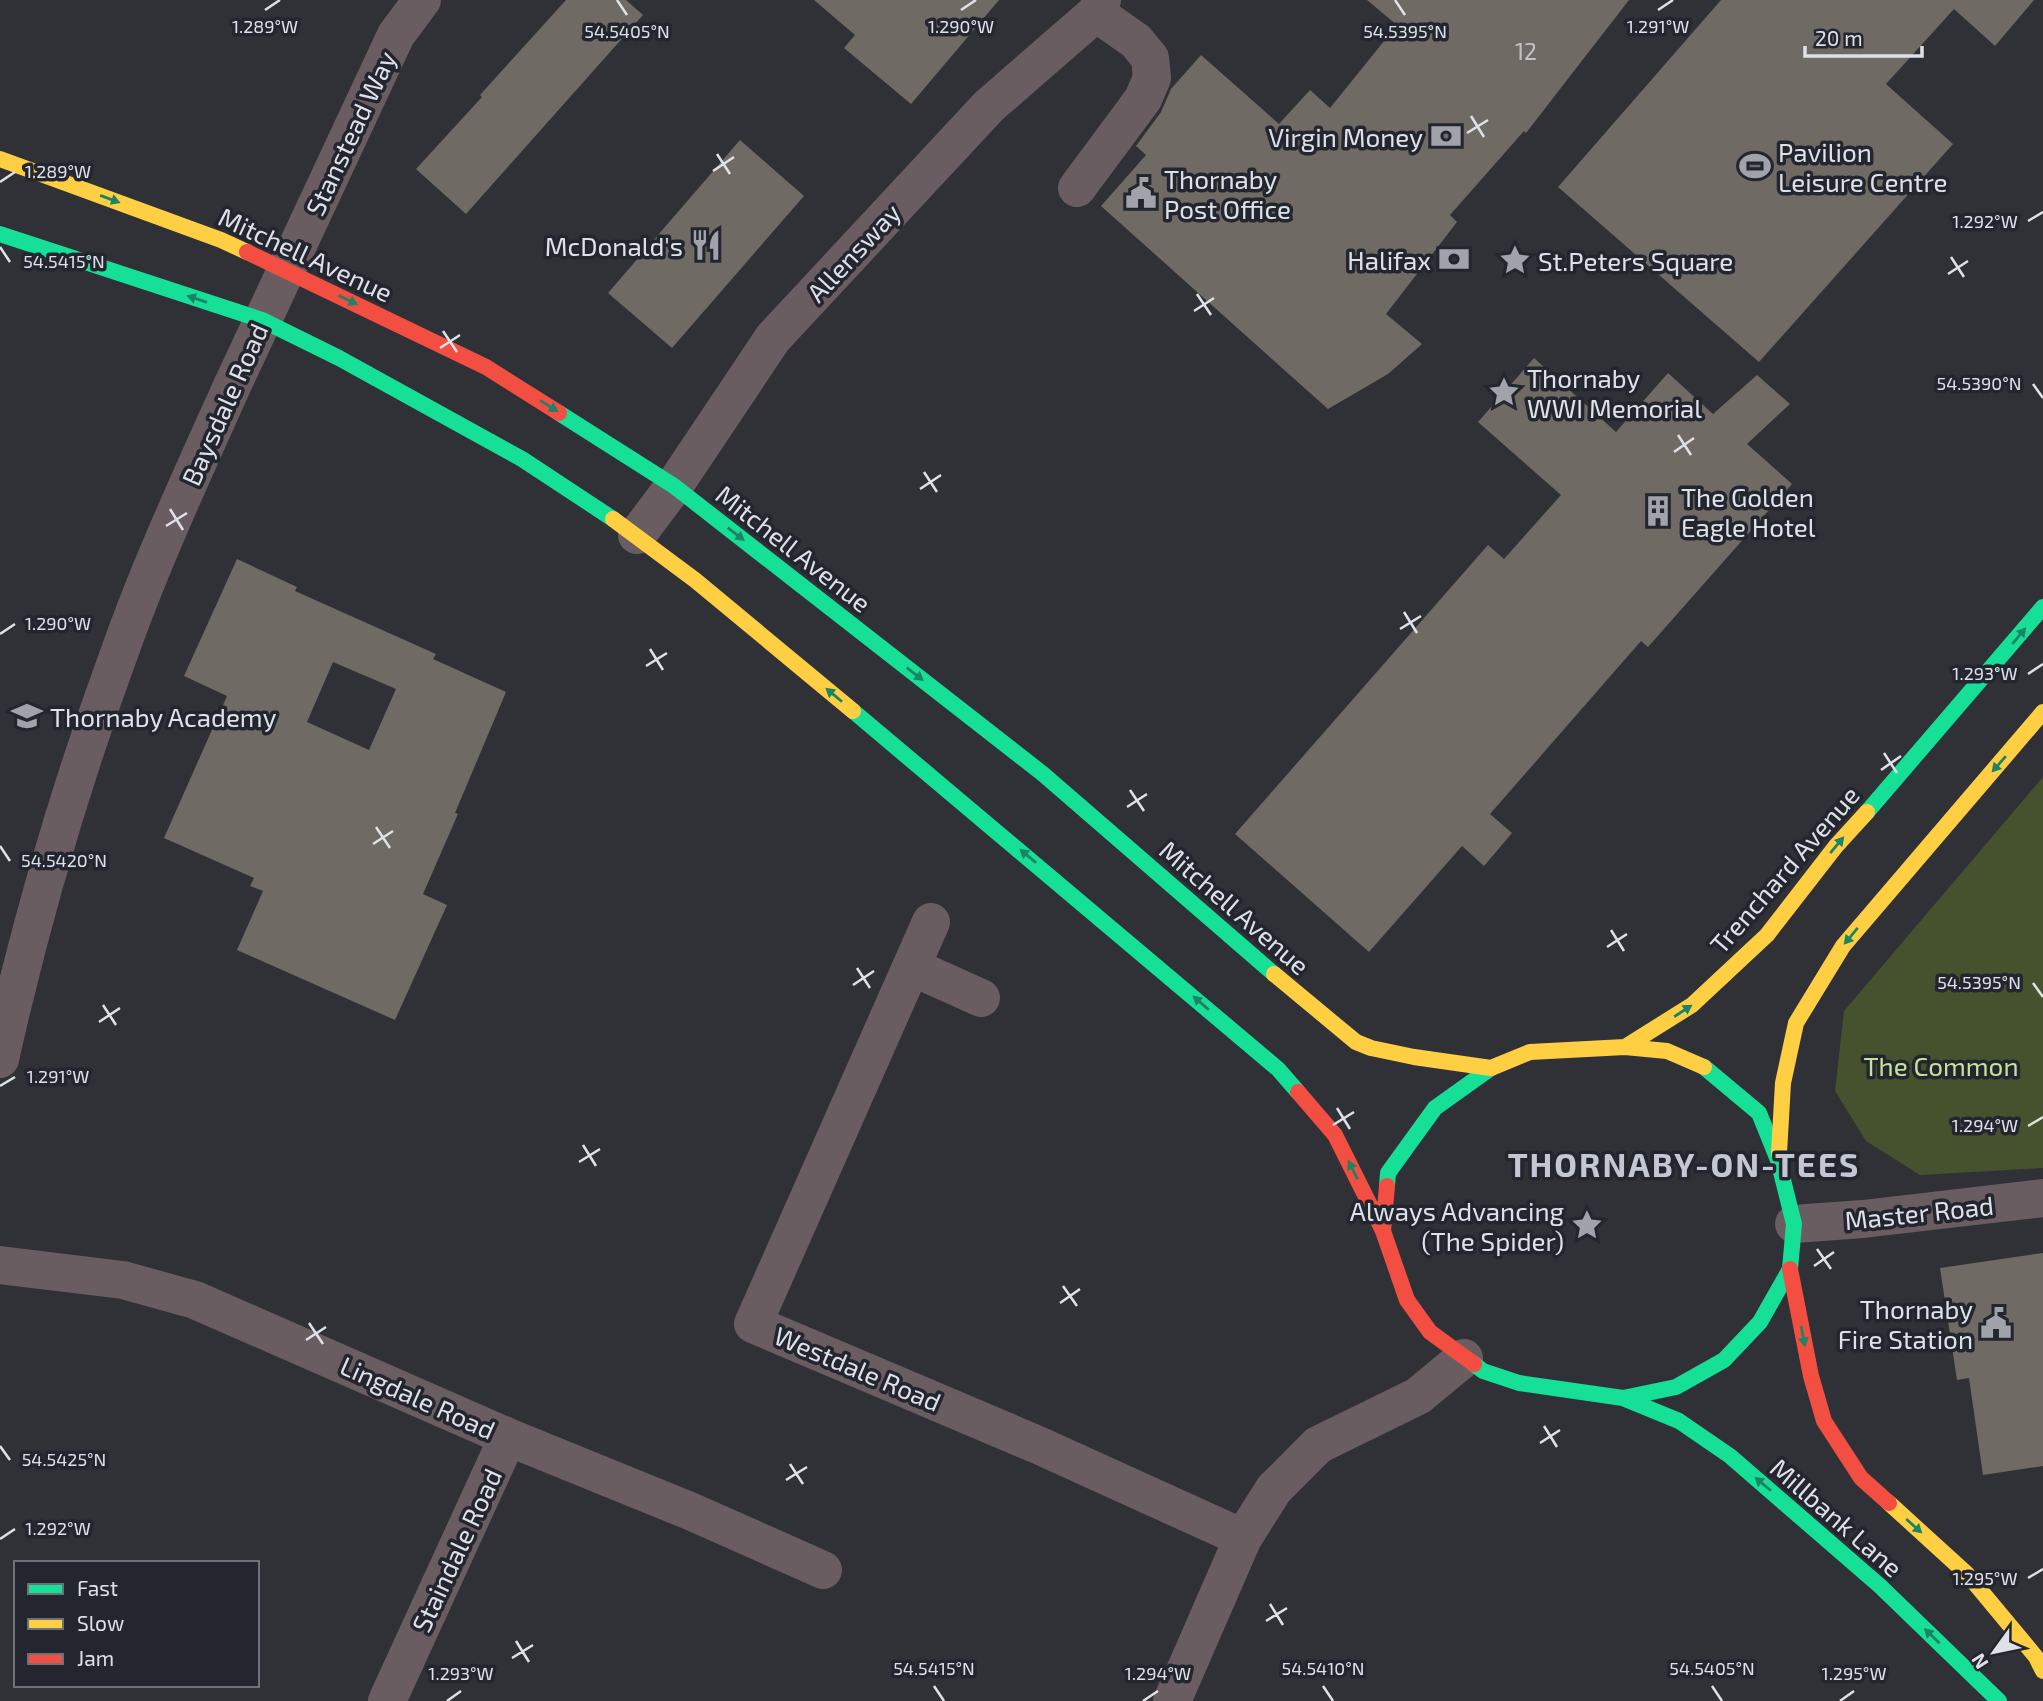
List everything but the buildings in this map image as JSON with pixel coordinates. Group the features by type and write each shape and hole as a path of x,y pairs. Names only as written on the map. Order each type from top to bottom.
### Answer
{"street":[{"name":"Stanstead Way","path":"287,270 396,35 422,0"},
{"path":"1077,188 1143,99 1152,78 1150,58 1099,6"},
{"name":"Allensway","path":"637,535 674,486 772,338 989,106 1099,6"},
{"name":"Mitchell Avenue","path":"0,159 221,240 486,367 674,486 1043,774 1356,1042 1414,1057 1491,1068"},
{"path":"0,234 262,320 339,358 522,459 637,535 716,597 969,807 1278,1069 1335,1135 1382,1231 1407,1300 1430,1332 1483,1371 1520,1383 1623,1398 1676,1387 1724,1360 1760,1322 1790,1269 1794,1224 1778,1160 1759,1113 1707,1068 1667,1051 1625,1047 1530,1052 1491,1068 1435,1108 1388,1173 1382,1231"},
{"name":"Baysdale Road","path":"0,1059 24,952 62,822 120,649 184,492 287,270"},
{"name":"Trenchard Avenue","path":"1625,1047 1692,1005 1767,935 1836,846 2043,607"},
{"path":"1778,1160 1783,1083 1796,1023 1843,946 2043,712"},
{"name":"Westdale Road","path":"931,922 753,1324 1038,1445 1243,1538"},
{"path":"912,967 981,998"},
{"name":"Master Road","path":"1794,1224 1863,1219 2043,1198"},
{"name":"Lingdale Road","path":"0,1265 123,1280 195,1300 508,1437 690,1511 823,1570"},
{"name":"Millbank Lane","path":"1790,1269 1811,1376 1824,1421 1861,1478 1967,1574 2036,1657 2043,1671"},
{"path":"1172,1701 1243,1538 1274,1489 1318,1445 1418,1396 1464,1358"},
{"name":"Millbank Lane","path":"1623,1398 1679,1421 1730,1456 1880,1586 1999,1701"},
{"name":"Staindale Road","path":"387,1701 508,1437"}],"green space":[{"name":"The Common","path":"2043,777 2043,1168 1920,1175 1866,1141 1835,1091 1844,1011"}],"traffic: fast":[{"path":"0,234 262,320 339,358 522,459 613,519"},
{"path":"559,413 674,486 1043,774 1274,974"},
{"path":"1867,812 2043,607"},
{"path":"853,711 1278,1069 1298,1092"},
{"path":"1474,1364 1483,1371 1519,1383 1623,1398 1676,1387 1724,1360 1760,1322 1790,1269 1794,1224 1778,1160 1759,1113 1704,1067"},
{"path":"1387,1186 1388,1173 1435,1108 1491,1068"},
{"path":"1623,1398 1679,1421 1730,1456 1880,1586 1999,1701"}],"traffic: slow":[{"path":"0,159 247,252"},
{"path":"613,519 695,580 853,711"},
{"path":"1779,1153 1783,1083 1796,1023 1843,946 2043,712"},
{"path":"1625,1047 1692,1005 1767,935 1836,846 1867,812"},
{"path":"1274,974 1356,1042 1371,1048 1491,1068 1530,1052 1625,1047 1667,1051 1704,1067"},
{"path":"1889,1503 1967,1574 2036,1657 2043,1671"}],"traffic: jam":[{"path":"247,252 486,367 559,413"},
{"path":"1298,1092 1335,1135 1383,1231"},
{"path":"1387,1186 1383,1231 1407,1300 1430,1332 1474,1364"},
{"path":"1790,1269 1811,1376 1824,1421 1861,1478 1889,1503"}],"place":[{"name":"Virgin Money","path":"1446,136"},
{"name":"Pavilion Leisure Centre","path":"1755,166"},
{"name":"Thornaby Post Office","path":"1141,193"},
{"name":"McDonald's","path":"706,245"},
{"name":"Halifax","path":"1454,259"},
{"name":"St.Peters Square","path":"1515,260"},
{"name":"Thornaby WWI Memorial","path":"1504,392"},
{"name":"The Golden Eagle Hotel","path":"1658,511"},
{"name":"Thornaby Academy","path":"27,716"},
{"name":"Always Advancing (The Spider)","path":"1587,1225"},
{"name":"Thornaby Fire Station","path":"1996,1323"}],"district":[{"name":"THORNABY-ON-TEES","path":"1684,1164"}]}
